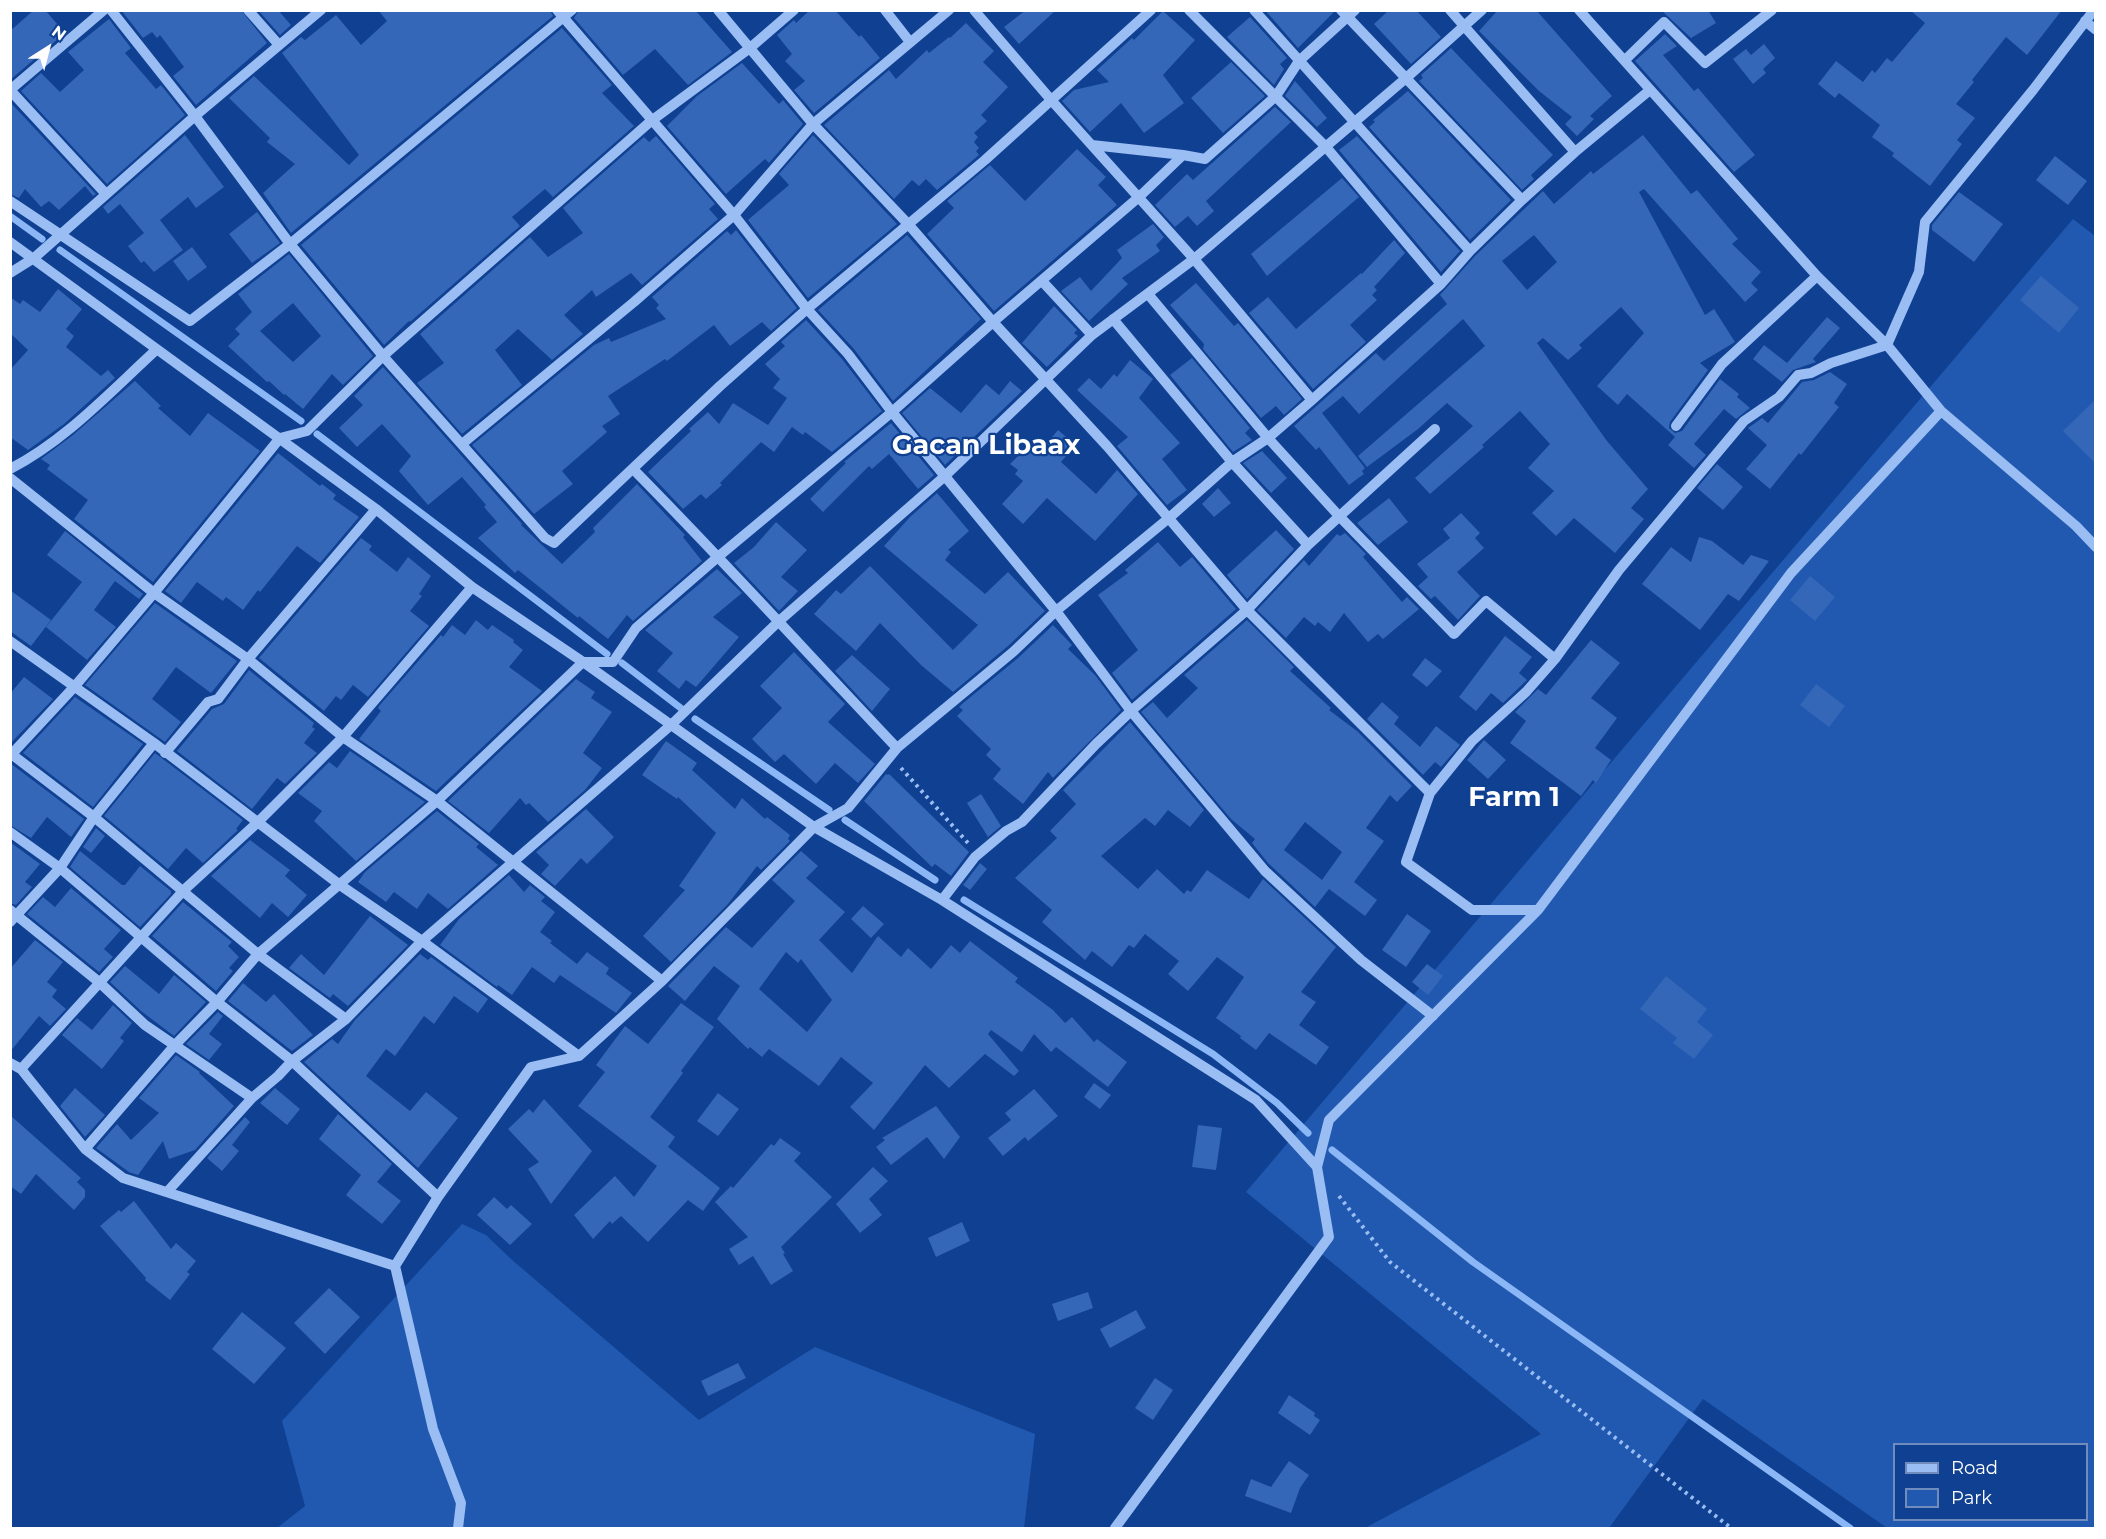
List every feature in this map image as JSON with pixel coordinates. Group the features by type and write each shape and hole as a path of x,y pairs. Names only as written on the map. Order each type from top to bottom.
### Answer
{"street":[{"path":"104,10 10,90 106,194"},
{"path":"111,10 195,116 290,244 383,356 544,538 554,543 720,386 1052,101 1150,10"},
{"path":"248,10 279,45"},
{"path":"10,273 34,258 195,116 321,10"},
{"path":"718,10 813,124 909,225 993,322 1107,446 1247,610 1430,793"},
{"path":"346,1019 258,954 94,817 11,754 75,686 280,438 307,431 383,356 651,121 750,48 794,10"},
{"path":"885,10 910,42"},
{"path":"462,444 734,216 813,124 949,10"},
{"path":"974,10 1194,259 1312,400"},
{"path":"1189,10 1326,147 1441,284"},
{"path":"1254,10 1470,251"},
{"path":"1450,10 1575,152"},
{"path":"167,1192 252,1098 292,1061 346,1019 422,941 671,724 778,622 945,476 1092,335 1194,259 1405,80 1482,10"},
{"path":"1580,10 1817,276 1887,345 1941,411 2076,526 2096,547"},
{"path":"1625,60 1664,22 1706,63 1772,10"},
{"path":"1538,910 1472,910 1406,862 1430,793 1472,741 1526,692 1555,659 1619,570 1744,421 1779,398 1798,375 1811,373 1831,363 1887,345 1919,272 1925,222 2033,90 2094,10"},
{"path":"10,201 190,321 290,244 564,13 651,121 734,216 807,309 848,354 892,412 1056,611 1131,711 1265,871 1360,960 1433,1016"},
{"path":"1092,145 1205,159 1276,96 1299,61 1348,13 1405,80 1522,201"},
{"path":"2085,21 2096,30"},
{"path":"458,1528 461,1503 433,1429 395,1266 438,1197 531,1067 579,1056 662,981 814,827 848,808 897,748 1013,652 1056,611 1169,518 1232,462 1268,438 1312,400 1441,284 1470,251 1575,152 1650,90"},
{"path":"85,1149 258,954 436,801 583,662 613,662 636,628 892,412 1139,197 1183,155"},
{"path":"10,242 376,509 472,587 583,662 814,827 942,900 1256,1100 1317,1167"},
{"path":"1676,426 1722,364 1817,276"},
{"path":"1042,281 1092,335"},
{"path":"1148,294 1268,438 1339,516 1454,634 1486,601 1555,659"},
{"path":"1113,319 1232,462 1308,545"},
{"path":"10,470 34,457 61,436 156,350"},
{"path":"1114,1528 1329,1237 1317,1167 1329,1120 1538,910 1791,573 1941,411"},
{"path":"942,900 975,856 1006,831 1022,822 1096,744 1247,610 1308,545 1435,429"},
{"path":"633,469 719,556 897,748"},
{"path":"10,478 154,593 248,659 343,737 436,801 662,981"},
{"path":"165,753 208,702 218,699 248,659 376,509"},
{"path":"21,1069 99,982 143,938 184,890 257,823 343,737 472,587"},
{"path":"10,641 154,744 340,885 422,941 579,1056"},
{"path":"154,744 94,817 60,868 13,916 99,982 145,1025 252,1098"},
{"path":"10,832 60,868 217,1002 292,1061 438,1197"},
{"path":"10,1063 21,1069 85,1149 123,1178 395,1266"}],"path":[{"path":"897,748 892,759 965,838 975,856"},
{"path":"1339,1195 1390,1262 1731,1528"}],"green space":[{"path":"2073,219 2095,236 2095,1528 1887,1528 1703,1399 1609,1528 1365,1528 1541,1434 1246,1192"},
{"path":"462,1224 486,1235 699,1420 815,1347 1035,1434 1024,1528 277,1528 305,1506 282,1421"}],"building":[{"path":"34,10 45,10 65,33 10,80 10,31"},
{"path":"121,10 241,10 267,43 196,105 173,76 184,67 160,35 157,38 152,32 143,38"},
{"path":"258,10 278,10 291,25 280,35"},
{"path":"378,10 550,10 553,16 291,233 263,193 295,164 267,142 270,138 229,98 254,76 349,165 359,155 282,53 301,37 305,40 336,15 361,45 387,21"},
{"path":"579,10 695,10 732,52 688,85 655,49 623,75 574,18"},
{"path":"810,10 835,10 859,37 861,35 880,58 814,113 794,90 805,81 785,61 792,54 777,35 794,20 796,23"},
{"path":"1026,10 1056,10 1019,44 1004,27"},
{"path":"1265,10 1334,10 1334,12 1298,48"},
{"path":"1389,10 1416,10 1441,37 1411,64 1374,24"},
{"path":"1498,10 1536,10 1612,96 1590,116 1594,119 1577,136 1565,124 1572,117 1539,91 1479,31"},
{"path":"1661,10 1708,10 1716,23 1691,38"},
{"path":"1910,10 2062,10 2027,55 2006,37 1972,80 1974,82 1956,104 1975,118 1957,140 1962,144 1930,186 1892,156 1894,153 1872,137 1880,125 1839,93 1835,98 1818,84 1836,61 1863,82 1872,70 1875,73 1887,58 1892,62 1925,23"},
{"path":"1163,11 1195,40 1163,75 1184,103 1144,133 1121,103 1090,132 1062,101 1074,90 1109,82 1097,70 1132,38 1134,40"},
{"path":"1250,17 1287,58 1280,64 1284,69 1274,85 1227,37"},
{"path":"109,19 131,48 125,53 156,89 161,85 185,115 107,184 21,91 41,73 60,92 84,70 68,52"},
{"path":"966,23 994,51 983,62 1008,87 981,115 987,121 974,133 978,137 974,142 979,148 976,151 979,155 937,190 926,179 919,186 912,180 894,199 824,125 889,70 896,79 927,50 929,53"},
{"path":"562,28 612,85 602,93 634,126 553,197 545,189 512,217 520,226 384,345 301,245"},
{"path":"1665,34 1677,46 1663,55 1694,91 1698,88 1755,155 1734,172 1635,61"},
{"path":"1764,44 1775,58 1763,69 1766,73 1753,84 1733,59 1746,49 1751,55"},
{"path":"1451,48 1553,155 1531,175 1534,179 1522,190 1419,81 1423,78 1421,75"},
{"path":"1231,62 1265,96 1223,133 1191,98"},
{"path":"742,63 779,104 783,100 803,124 769,163 765,159 726,194 667,126 697,96"},
{"path":"1295,81 1327,118 1317,127 1285,96"},
{"path":"1408,91 1511,200 1470,240 1369,127 1375,122 1373,120"},
{"path":"10,102 96,194 93,196 85,186 59,210 49,201 41,207 25,189 19,198 10,194"},
{"path":"1275,107 1291,122 1206,201 1214,211 1197,226 1188,216 1175,227 1155,205 1187,174 1193,180"},
{"path":"185,135 224,187 196,208 188,197 160,220 183,250 154,272 144,261 141,263 128,246 144,233 120,204 108,214 103,207"},
{"path":"813,135 897,224 808,298 748,220 789,185 779,174"},
{"path":"1643,135 1691,194 1697,190 1738,239 1732,244 1761,272 1751,283 1758,290 1745,302 1644,189 1639,192 1705,315 1714,309 1735,342 1700,363 1708,370 1670,422 1669,428 1675,433 1682,431 1720,379 1739,394 1737,397 1750,408 1736,419 1724,409 1694,444 1706,455 1694,468 1668,445 1675,437 1627,394 1618,405 1597,386 1644,333 1621,307 1579,345 1582,348 1568,360 1543,338 1537,343 1607,441 1648,489 1631,508 1644,519 1615,553 1574,518 1556,536 1532,513 1554,491 1528,468 1550,444 1520,411 1482,445 1484,447 1430,494 1415,478 1473,426 1447,403 1418,429 1367,467 1358,456 1485,346 1463,319 1359,414 1343,396 1322,413 1365,468 1362,471 1364,474 1349,485 1319,447 1316,450 1294,426 1376,353 1384,361 1447,304 1440,295 1475,256 1543,191 1554,204 1591,171 1593,174","holes":["1534,235 1557,262 1527,290 1502,261"]},
{"path":"656,136 715,204 709,209 718,219 642,285 631,273 596,297 592,290 564,315 583,334 552,360 518,329 495,350 522,385 462,434 417,383 444,363 420,334 530,237 548,257 583,233 563,208 644,137 649,142"},
{"path":"1357,136 1460,251 1441,272 1339,150"},
{"path":"1077,149 1106,177 1098,185 1117,205 994,311 927,234 954,208 947,201 990,165 1025,201"},
{"path":"2055,156 2087,181 2068,205 2036,180"},
{"path":"1342,178 1359,197 1267,276 1251,254"},
{"path":"1959,192 2003,224 1974,262 1932,230 1932,225"},
{"path":"257,212 280,243 252,263 229,234"},
{"path":"1153,224 1164,237 1156,245 1160,251 1122,278 1128,284 1089,321 1061,291 1080,277 1091,291 1122,258 1117,250"},
{"path":"736,230 797,308 771,331 762,322 730,346 714,325 667,361 665,359 608,396 620,414 602,426 607,432 562,471 573,484 534,514 472,445 594,345 609,338 611,342 666,319 656,308 659,305 652,297 727,231 731,235"},
{"path":"907,235 981,319 893,401 854,349 818,310"},
{"path":"1394,240 1405,253 1374,287 1377,290 1372,295 1377,300 1350,325 1366,342 1313,389 1249,313 1268,297 1296,329 1362,274"},
{"path":"192,247 207,267 188,281 173,261"},
{"path":"289,254 373,356 343,385 332,374 303,409 269,381 267,382 228,346 240,334 235,329 252,312 238,294","holes":["293,303 321,336 293,362 260,331"]},
{"path":"2041,276 2079,308 2059,333 2020,300"},
{"path":"1196,283 1234,326 1238,323 1302,399 1284,415 1276,406 1261,418 1203,349 1204,344 1170,305"},
{"path":"58,289 82,309 66,329 74,336 66,347 101,376 108,370 115,378 64,424 28,450 10,437 10,370 28,350 10,333 10,297 20,304 23,300 40,312"},
{"path":"1054,306 1077,330 1074,333 1078,336 1047,367 1022,343"},
{"path":"1827,317 1840,328 1813,359 1816,362 1793,370 1782,382 1753,359 1764,345 1787,363"},
{"path":"806,320 842,359 882,411 832,452 805,432 803,435 792,427 774,452 761,442 706,499 701,494 683,509 648,472 708,412 719,424 733,403 768,425 787,398 773,388 780,379 765,364 785,346 781,342"},
{"path":"1192,358 1250,428 1245,433 1252,440 1233,452 1170,375"},
{"path":"1130,360 1153,379 1139,398 1180,443 1162,459 1187,490 1167,505 1117,446 1128,437 1077,390 1089,378 1101,389 1114,374 1117,377"},
{"path":"383,367 521,525 562,564 595,532 593,528 637,484 685,535 683,537 702,561 633,621 627,615 608,639 518,570 515,573 478,538 497,522 462,477 428,505 399,471 411,456 382,424 357,447 339,428 363,405 354,396"},
{"path":"1830,372 1847,384 1834,403 1839,407 1801,455 1799,453 1770,489 1746,469 1767,445 1748,428 1762,418 1768,423 1802,382 1814,380"},
{"path":"135,381 161,406 158,408 190,436 208,413 260,451 153,582 74,519 88,500 47,469 50,465 41,459 73,435"},
{"path":"1010,381 1022,391 945,465 902,413 930,388 961,413 986,384 999,395"},
{"path":"2096,399 2096,464 2063,431"},
{"path":"891,423 934,475 918,489 889,454 872,469 869,466 823,512 810,499 846,463 844,462"},
{"path":"1058,430 1076,445 1061,462 1096,494 1117,470 1138,494 1095,541 1047,498 1023,524 1002,504 1023,481 1015,474 1018,470 1010,464 1022,452 1024,454 1034,442 1042,449"},
{"path":"1262,451 1287,478 1271,493 1243,463"},
{"path":"278,453 320,486 322,484 336,495 333,499 359,517 320,563 297,546 243,610 226,597 223,601 197,582 181,603 165,591"},
{"path":"1717,464 1743,487 1723,510 1697,488"},
{"path":"1218,488 1231,503 1214,517 1202,504"},
{"path":"937,493 969,531 948,550 951,552 945,560 985,594 1008,572 1045,611 1008,646 953,692 921,665 880,623 856,651 814,614 836,590 841,594 870,566 953,650 978,625 884,546 910,517"},
{"path":"1389,498 1408,522 1378,545 1357,523"},
{"path":"1461,513 1480,533 1475,538 1484,548 1457,572 1480,596 1458,620 1435,596 1431,599 1418,586 1428,577 1417,564 1450,538 1443,529"},
{"path":"776,522 807,550 781,577 798,591 779,611 734,563 754,547"},
{"path":"1276,530 1294,549 1247,599 1227,575"},
{"path":"65,531 143,594 139,599 115,581 94,610 116,627 87,660 46,627 82,582 47,555"},
{"path":"1345,533 1366,554 1363,557 1402,602 1407,597 1419,609 1383,639 1378,634 1368,642 1344,613 1330,632 1318,622 1315,626 1304,617 1286,638 1257,610 1304,560 1309,566 1337,534 1340,536"},
{"path":"1699,537 1712,541 1743,565 1751,555 1769,561 1739,601 1728,594 1700,630 1642,584 1671,547 1691,562"},
{"path":"361,538 372,546 369,550 397,572 408,557 431,576 419,594 422,596 410,611 429,626 368,697 353,685 341,700 336,696 324,711 259,658"},
{"path":"1158,542 1180,567 1192,557 1236,609 1132,700 1112,673 1138,650 1098,595 1128,573 1125,570"},
{"path":"717,569 742,593 713,617 739,637 696,687 686,680 679,689 657,671 673,653 645,630"},
{"path":"1810,576 1835,597 1815,621 1790,600"},
{"path":"10,590 51,620 31,646 10,631"},
{"path":"155,603 237,661 211,693 176,667 152,699 181,722 165,742 85,685"},
{"path":"476,620 488,630 492,625 514,640 513,642 523,650 509,667 542,691 436,791 359,739 381,711 379,706 441,635 443,637 452,625 465,635"},
{"path":"1247,620 1294,667 1290,671 1331,708 1329,710 1357,731 1412,786 1397,802 1390,795 1366,828 1384,841 1354,882 1377,900 1365,916 1329,889 1315,907 1268,863 1252,843 1255,839 1231,819 1141,712 1153,702 1167,718 1198,688 1184,675","holes":["1305,822 1342,852 1322,880 1284,850"]},
{"path":"1053,625 1072,645 1068,649 1095,675 1121,710 1053,778 1048,772 1023,804 993,779 1001,769 986,755 991,749 957,716 963,710 959,707 962,704 1018,658"},
{"path":"1505,636 1532,657 1519,673 1527,680 1503,703 1491,693 1476,711 1459,697"},
{"path":"1591,640 1620,663 1591,698 1617,718 1595,748 1611,760 1596,783 1593,780 1581,796 1510,743 1526,721 1515,712 1538,689 1546,695"},
{"path":"794,652 845,704 828,722 875,764 858,783 835,763 816,784 784,754 775,762 752,739 782,708 760,686"},
{"path":"852,655 890,689 872,711 835,671"},
{"path":"1425,658 1442,671 1427,687 1412,675"},
{"path":"249,670 314,723 312,727 315,729 304,743 317,753 285,784 277,778 252,809 177,751 212,709 224,704"},
{"path":"24,677 53,699 10,744 10,694"},
{"path":"576,679 595,692 591,698 612,712 583,753 602,768 585,790 548,822 529,803 526,805 520,798 489,833 448,801"},
{"path":"1816,684 1845,706 1829,727 1800,705"},
{"path":"75,697 143,744 93,807 23,753"},
{"path":"1382,702 1399,717 1394,724 1420,747 1436,726 1460,745 1441,767 1435,762 1423,775 1367,719"},
{"path":"1130,722 1204,810 1190,827 1168,810 1155,826 1145,818 1101,856 1138,889 1157,869 1184,894 1187,890 1191,892 1207,870 1249,899 1263,879 1336,947 1301,992 1316,1002 1299,1025 1329,1047 1316,1065 1269,1033 1256,1050 1216,1018 1244,977 1217,957 1188,991 1168,974 1179,961 1145,934 1134,948 1129,945 1112,967 1092,951 1085,960 1042,922 1052,910 1015,878 1057,838 1050,831 1076,804 1063,790"},
{"path":"1484,740 1506,760 1488,779 1467,760"},
{"path":"666,741 697,763 692,770 735,809 742,798 765,819 767,817 790,835 788,839 790,841 761,870 757,866 728,904 671,962 643,936 685,890 679,886 716,833 678,797 677,799 642,775"},
{"path":"350,751 425,802 356,861 314,821 322,811 298,793 329,762 337,768"},
{"path":"155,753 243,820 236,829 238,830 203,863 186,848 168,869 104,816"},
{"path":"10,763 84,819 71,837 47,817 31,838 10,825"},
{"path":"886,774 889,774 969,852 951,876 935,864 932,867 864,801"},
{"path":"981,794 1001,826 988,837 967,803"},
{"path":"586,809 614,837 587,864 581,858 555,886 541,874 549,865 536,852"},
{"path":"437,811 479,844 476,847 498,865 448,909 428,893 417,909 394,892 386,902 358,882 365,872"},
{"path":"96,828 105,836 91,853 83,847"},
{"path":"250,840 290,870 285,876 307,895 288,917 272,903 260,918 211,876"},
{"path":"10,842 40,864 25,882 32,887 16,905 10,903"},
{"path":"80,851 122,885 125,885 140,866 171,891 171,894 140,927 70,867"},
{"path":"801,851 818,866 806,878 845,912 819,940 852,973 878,936 901,957 908,948 931,969 951,945 960,953 970,941 1018,978 1015,982 1053,1010 1065,1023 1072,1017 1094,1042 1097,1039 1127,1062 1108,1087 1056,1047 1051,1052 1034,1034 1022,1052 991,1030 988,1034 1019,1071 1014,1076 985,1054 949,1088 925,1065 874,1130 850,1107 873,1083 841,1057 819,1086 769,1049 762,1057 750,1047 748,1049 717,1019 740,986 714,966 685,1001 668,986 726,927 752,948 795,901 772,880","holes":["786,952 798,963 801,959 832,1000 807,1032 759,989"]},
{"path":"980,863 987,869 970,890 963,885"},
{"path":"509,875 524,892 530,885 545,897 541,901 555,912 540,932 552,941 550,943 577,964 587,952 609,968 606,974 632,993 616,1013 560,975 554,983 532,967 512,995 498,985 497,987 440,945 459,919"},
{"path":"71,888 121,930 104,949 113,957 99,972 27,914 43,897 55,907"},
{"path":"183,902 232,942 228,946 239,957 229,968 233,971 216,991 152,936"},
{"path":"863,906 884,924 871,938 851,919"},
{"path":"1407,914 1431,931 1406,967 1382,950"},
{"path":"370,916 408,945 348,1006 333,994 330,998 289,968 301,954 324,975"},
{"path":"35,940 63,962 47,982 57,990 52,997 66,1009 50,1026 39,1016 10,1052 10,969"},
{"path":"420,954 428,960 431,957 488,999 478,1013 454,996 434,1024 424,1016 395,1056 386,1049 366,1076 410,1111 426,1092 458,1118 418,1168 304,1062 332,1039 338,1044 355,1020"},
{"path":"1427,964 1443,976 1428,995 1412,982"},
{"path":"125,966 159,994 174,975 206,1002 174,1036 141,1011 110,982"},
{"path":"1666,976 1707,1009 1697,1022 1713,1035 1694,1059 1673,1043 1677,1038 1640,1009"},
{"path":"243,983 266,1002 274,994 313,1035 292,1051 228,1001"},
{"path":"681,1003 714,1027 650,1117 675,1137 668,1147 720,1188 703,1211 688,1200 648,1242 621,1216 612,1224 610,1221 593,1239 574,1215 615,1176 634,1197 657,1166 578,1106 605,1072 596,1065 625,1026 648,1044"},
{"path":"113,1005 132,1023 120,1038 124,1041 102,1069 62,1035 77,1018 92,1030"},
{"path":"218,1012 223,1016 209,1034 222,1044 209,1060 186,1044"},
{"path":"176,1055 200,1072 234,1106 195,1150 169,1159 163,1141 138,1175 129,1172 96,1148 117,1124 131,1140 159,1113 139,1098"},
{"path":"1094,1083 1111,1095 1100,1109 1084,1097"},
{"path":"75,1088 105,1115 85,1137 60,1106"},
{"path":"275,1088 300,1109 287,1125 260,1103"},
{"path":"1034,1089 1058,1116 1028,1141 1025,1137 1003,1156 988,1138 1011,1120 1005,1113"},
{"path":"718,1093 739,1109 718,1136 697,1121"},
{"path":"544,1099 592,1151 551,1204 528,1169 539,1162 508,1129 529,1109 533,1113"},
{"path":"936,1106 960,1137 944,1159 927,1137 891,1165 876,1147 885,1140 882,1138"},
{"path":"338,1114 392,1164 377,1182 401,1201 382,1224 346,1195 361,1175 319,1139"},
{"path":"10,1115 81,1178 77,1182 85,1190 85,1197 74,1210 36,1174 21,1194 10,1186"},
{"path":"245,1117 250,1122 232,1145 239,1151 222,1171 207,1158"},
{"path":"1198,1125 1222,1128 1216,1170 1192,1167"},
{"path":"780,1138 801,1153 794,1161 832,1197 781,1247 793,1271 771,1285 753,1256 739,1265 729,1249 748,1237 715,1202 731,1186 733,1188 771,1144 774,1146"},
{"path":"873,1167 888,1181 869,1199 882,1215 860,1233 836,1204"},
{"path":"494,1197 507,1209 511,1205 532,1224 510,1245 477,1215"},
{"path":"134,1201 171,1249 176,1243 196,1261 187,1272 190,1274 170,1300 145,1280 146,1278 100,1226"},
{"path":"962,1222 970,1241 936,1257 928,1238"},
{"path":"329,1288 360,1317 325,1354 294,1323"},
{"path":"1088,1292 1093,1308 1058,1321 1052,1304"},
{"path":"1136,1310 1146,1328 1110,1348 1100,1329"},
{"path":"242,1312 286,1348 254,1384 212,1349"},
{"path":"738,1363 746,1378 708,1396 701,1381"},
{"path":"1155,1378 1173,1390 1153,1420 1135,1408"},
{"path":"1289,1395 1315,1413 1314,1416 1320,1420 1310,1435 1278,1413"},
{"path":"1289,1461 1309,1475 1300,1488 1291,1513 1245,1496 1251,1479 1271,1487"}],"waterway":[{"path":"10,216 42,239"},
{"path":"60,250 301,421"},
{"path":"317,434 607,654"},
{"path":"622,663 682,709"},
{"path":"695,719 829,810"},
{"path":"845,820 935,880"},
{"path":"964,900 1213,1054 1277,1103 1308,1133"},
{"path":"1332,1150 1473,1262 1850,1528"}],"district":[{"name":"Gacan Libaax","path":"986,446"},
{"name":"Farm 1","path":"1514,798"}]}
